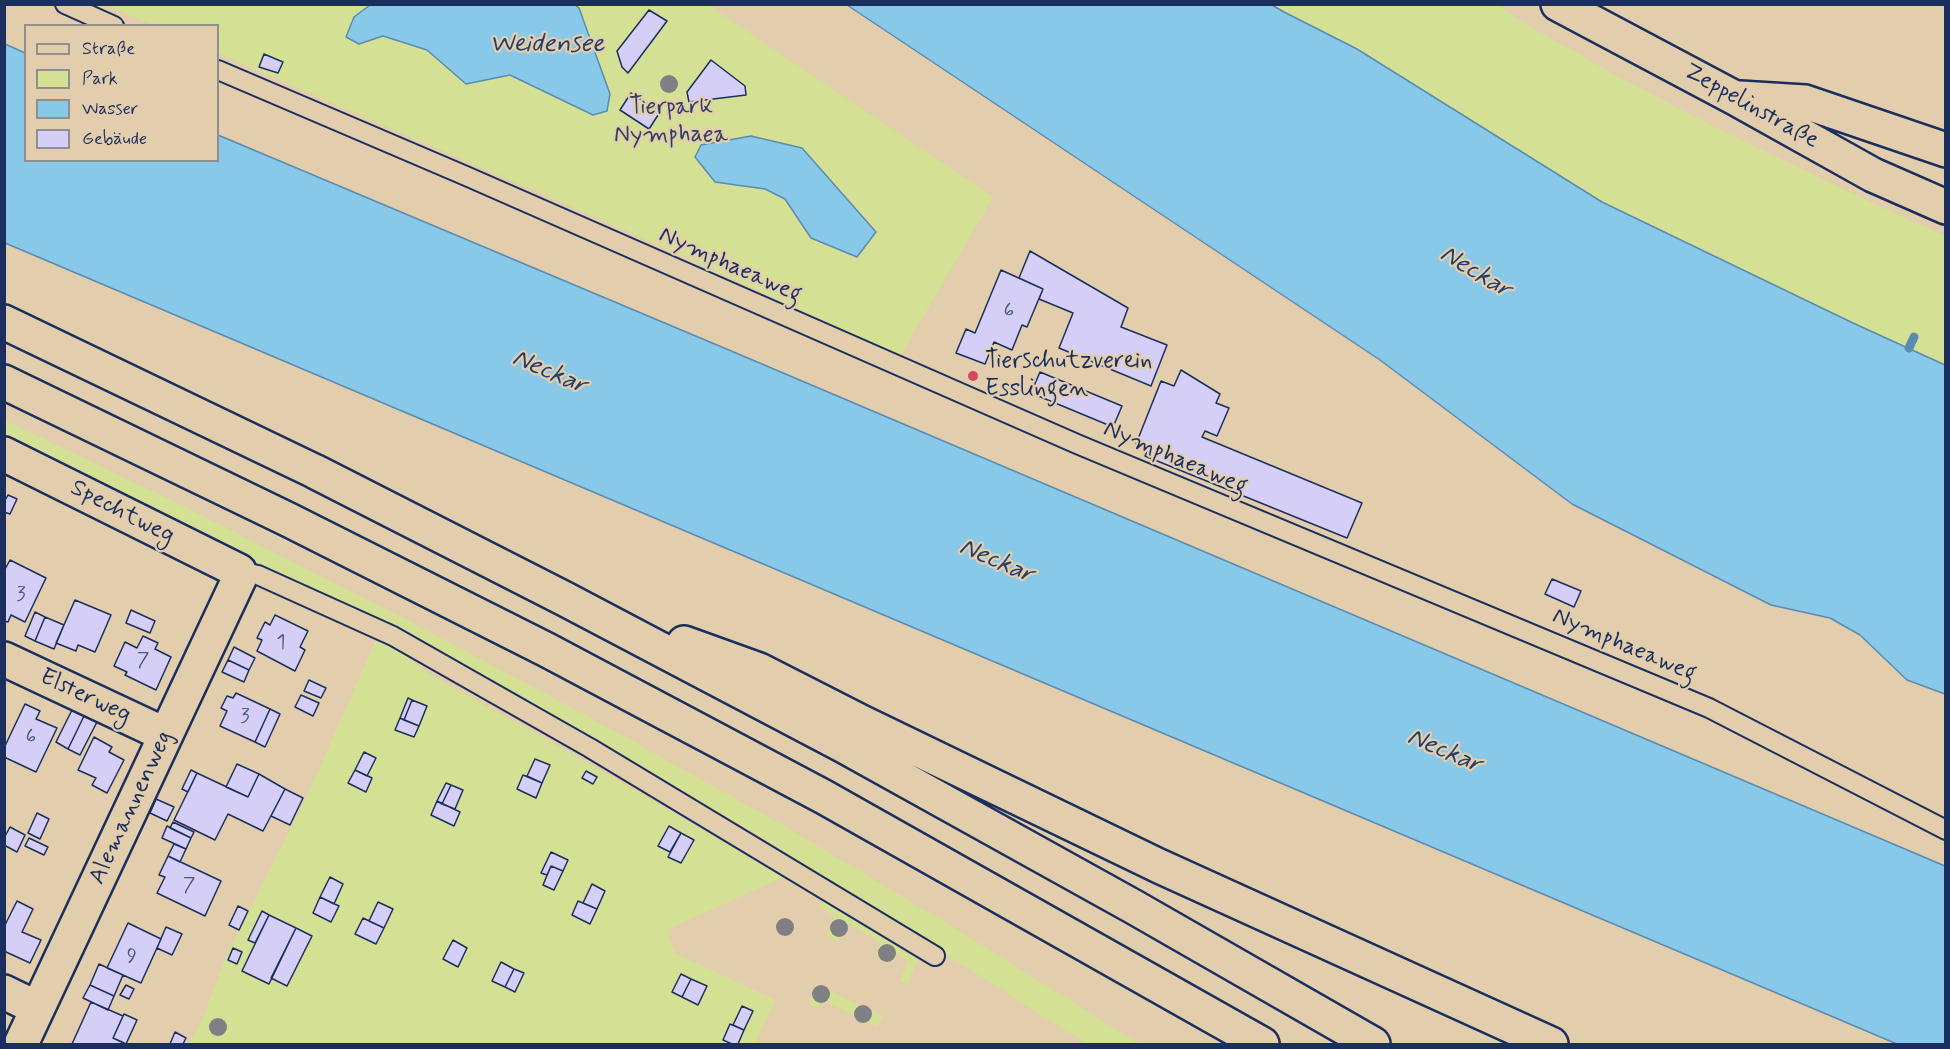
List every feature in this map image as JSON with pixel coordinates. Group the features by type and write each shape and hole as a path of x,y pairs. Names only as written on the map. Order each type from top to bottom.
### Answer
{"main road":[{"name":"Zeppelinstraße","path":"1558,4 1735,98 1873,175 1946,207"},
{"path":"1735,98 1805,102 1946,150"},
{"path":"4,322 314,471 565,599 844,746 1372,1044"},
{"path":"4,382 289,520 547,650 824,797 1262,1044"},
{"name":"Spechtweg","path":"4,454 239,572"},
{"name":"Alemannenweg","path":"21,1044 238,584 239,572"},
{"path":"565,599 759,670 861,722 1159,866 1551,1044"},
{"name":"Elsterweg","path":"4,659 166,735"},
{"path":"4,993 37,1008"}],"lane":[{"path":"65,4 110,24"},
{"name":"Nymphaeaweg","path":"219,70 466,176 1077,444 1710,708 1946,830"},
{"path":"239,572 258,575 393,636 590,748 935,956"}],"green space":[{"name":"Tierpark Nymphaea","path":"105,5 708,5 993,197 900,356 673,251 219,53 219,24 152,24"},
{"path":"1272,5 1496,5 1617,76 1720,130 1945,236 1945,365 1602,202 1357,49"},
{"path":"4,420 175,502 392,612 591,718 774,820 945,922 1139,1044 1087,1044 758,835 537,709 260,565 5,442"},
{"path":"377,638 395,648 429,674 585,761 783,877 667,930 675,953 775,1000 755,1044 189,1044 201,1022 227,955 306,798"},
{"path":"823,900 918,960 907,984 900,981 908,961 897,954 892,962 876,953 881,943 848,923 838,941 826,935 835,917 819,906"},
{"path":"816,984 883,1016 878,1027 822,1000 818,1008 808,1003"}],"water":[{"name":"Weidensee","path":"370,5 575,5 579,8 610,94 607,111 593,115 510,75 466,84 427,50 383,36 359,44 346,37 354,17"},
{"name":"Neckar","path":"847,5 1272,5 1357,49 1602,202 1945,365 1945,694 1907,680 1860,635 1830,618 1771,605 1572,504 1380,360"},
{"name":"Neckar","path":"5,44 24,53 24,162 219,162 219,135 1945,866 1945,1044 1897,1044 5,243"},
{"path":"751,136 802,148 876,232 857,257 811,238 785,199 765,189 715,182 695,157 701,145"}],"building":[{"path":"649,10 667,21 628,73 622,67 617,51"},
{"path":"264,54 283,62 278,73 259,67"},
{"path":"711,60 745,86 746,95 689,102 687,92"},
{"path":"631,93 660,112 649,129 620,110"},
{"path":"1030,251 1128,308 1121,327 1167,345 1151,386 1059,348 1073,313 1039,299 1043,289 1019,278"},
{"path":"1001,270 1043,289 1027,327 1022,325 1012,350 994,342 985,364 956,353 966,329 975,333"},
{"path":"1181,370 1220,394 1216,403 1229,408 1217,436 1205,431 1202,437 1362,503 1347,538 1145,456 1148,449 1136,444 1161,381 1174,386"},
{"path":"1040,372 1122,406 1113,427 1031,393"},
{"path":"8,495 17,499 10,514 4,512 4,502"},
{"path":"10,560 46,578 25,622 11,615 8,622 4,621 4,571"},
{"path":"1552,579 1581,591 1574,607 1545,594"},
{"path":"75,600 111,615 95,652 78,645 76,651 56,643"},
{"path":"131,610 155,621 150,633 126,623"},
{"path":"35,612 45,617 35,641 25,636"},
{"path":"275,615 308,631 300,647 305,650 295,671 257,651 262,640 257,638 265,622 270,625"},
{"path":"45,617 64,625 54,649 35,641"},
{"path":"143,636 158,643 155,649 171,657 156,690 125,675 127,672 114,666 125,642 137,648"},
{"path":"234,647 255,658 249,670 228,660"},
{"path":"228,660 249,670 244,682 222,672"},
{"path":"309,680 326,688 321,698 304,691"},
{"path":"236,693 270,709 255,742 220,726 227,711 221,708 227,696 233,698"},
{"path":"301,695 319,703 313,716 295,707"},
{"path":"408,698 412,700 404,720 400,718"},
{"path":"412,700 427,706 419,726 404,720"},
{"path":"25,704 40,711 36,719 57,728 36,772 4,757 4,748"},
{"path":"270,709 280,714 265,747 255,742"},
{"path":"72,710 84,716 68,749 56,742"},
{"path":"84,716 97,722 80,755 68,749"},
{"path":"400,718 419,726 414,737 395,730"},
{"path":"94,737 112,747 109,752 124,760 107,793 92,785 96,778 78,770"},
{"path":"364,752 376,758 367,776 355,770"},
{"path":"535,759 550,765 542,783 527,776"},
{"path":"237,764 259,774 248,797 226,787"},
{"path":"191,770 197,773 188,792 182,789"},
{"path":"355,770 372,778 366,792 348,783"},
{"path":"586,771 597,777 593,784 582,778"},
{"path":"197,773 248,797 259,774 285,789 263,831 228,814 215,840 174,820"},
{"path":"523,775 542,783 536,798 517,789"},
{"path":"446,783 451,785 442,804 437,801"},
{"path":"451,785 463,790 455,809 442,804"},
{"path":"285,789 303,798 290,825 271,816"},
{"path":"156,799 174,807 167,821 150,813"},
{"path":"437,801 460,812 454,826 431,815"},
{"path":"37,813 49,819 40,839 28,833"},
{"path":"173,822 194,832 191,838 170,828"},
{"path":"167,826 191,838 186,849 162,838"},
{"path":"669,826 681,833 670,852 658,846"},
{"path":"10,827 25,835 17,852 4,845 4,838"},
{"path":"681,833 694,840 681,863 668,857"},
{"path":"29,838 48,847 44,855 25,846"},
{"path":"174,844 186,849 180,862 168,856"},
{"path":"551,852 568,860 563,871 551,866 547,875 541,873"},
{"path":"168,856 221,881 205,916 157,893 165,877 159,875"},
{"path":"551,866 563,871 554,890 543,885"},
{"path":"330,877 343,884 334,904 320,897"},
{"path":"592,884 605,891 597,909 583,903"},
{"path":"320,897 339,906 331,922 313,913"},
{"path":"17,901 33,909 22,932 41,940 30,963 4,951 4,927"},
{"path":"578,901 597,909 590,924 572,915"},
{"path":"378,902 393,909 384,928 369,921"},
{"path":"238,906 248,911 239,930 229,925"},
{"path":"262,911 269,915 255,943 248,940"},
{"path":"269,915 296,928 269,984 242,971"},
{"path":"363,918 384,928 376,944 355,934"},
{"path":"128,923 161,939 141,983 107,968"},
{"path":"166,927 182,934 172,955 157,948"},
{"path":"296,928 312,936 287,986 271,978"},
{"path":"453,940 467,948 458,967 443,959"},
{"path":"233,948 242,952 237,964 228,960"},
{"path":"501,962 514,969 505,987 492,981"},
{"path":"99,964 123,975 114,996 90,985"},
{"path":"514,969 524,973 515,992 505,987"},
{"path":"681,974 691,979 682,997 672,992"},
{"path":"691,979 707,986 698,1005 682,997"},
{"path":"90,985 114,996 108,1010 83,998"},
{"path":"126,985 134,989 129,999 120,995"},
{"path":"91,1002 123,1016 113,1038 122,1042 121,1044 72,1044"},
{"path":"742,1006 753,1011 744,1030 733,1025"},
{"path":"124,1014 137,1020 126,1044 113,1038"},
{"path":"730,1024 744,1030 738,1044 723,1040"},
{"path":"175,1032 186,1038 183,1044 170,1044"}],"waterway":[{"path":"1909,348 1914,337"}],"place":[{"name":"Tierschutzverein Esslingen","path":"973,376"}]}
